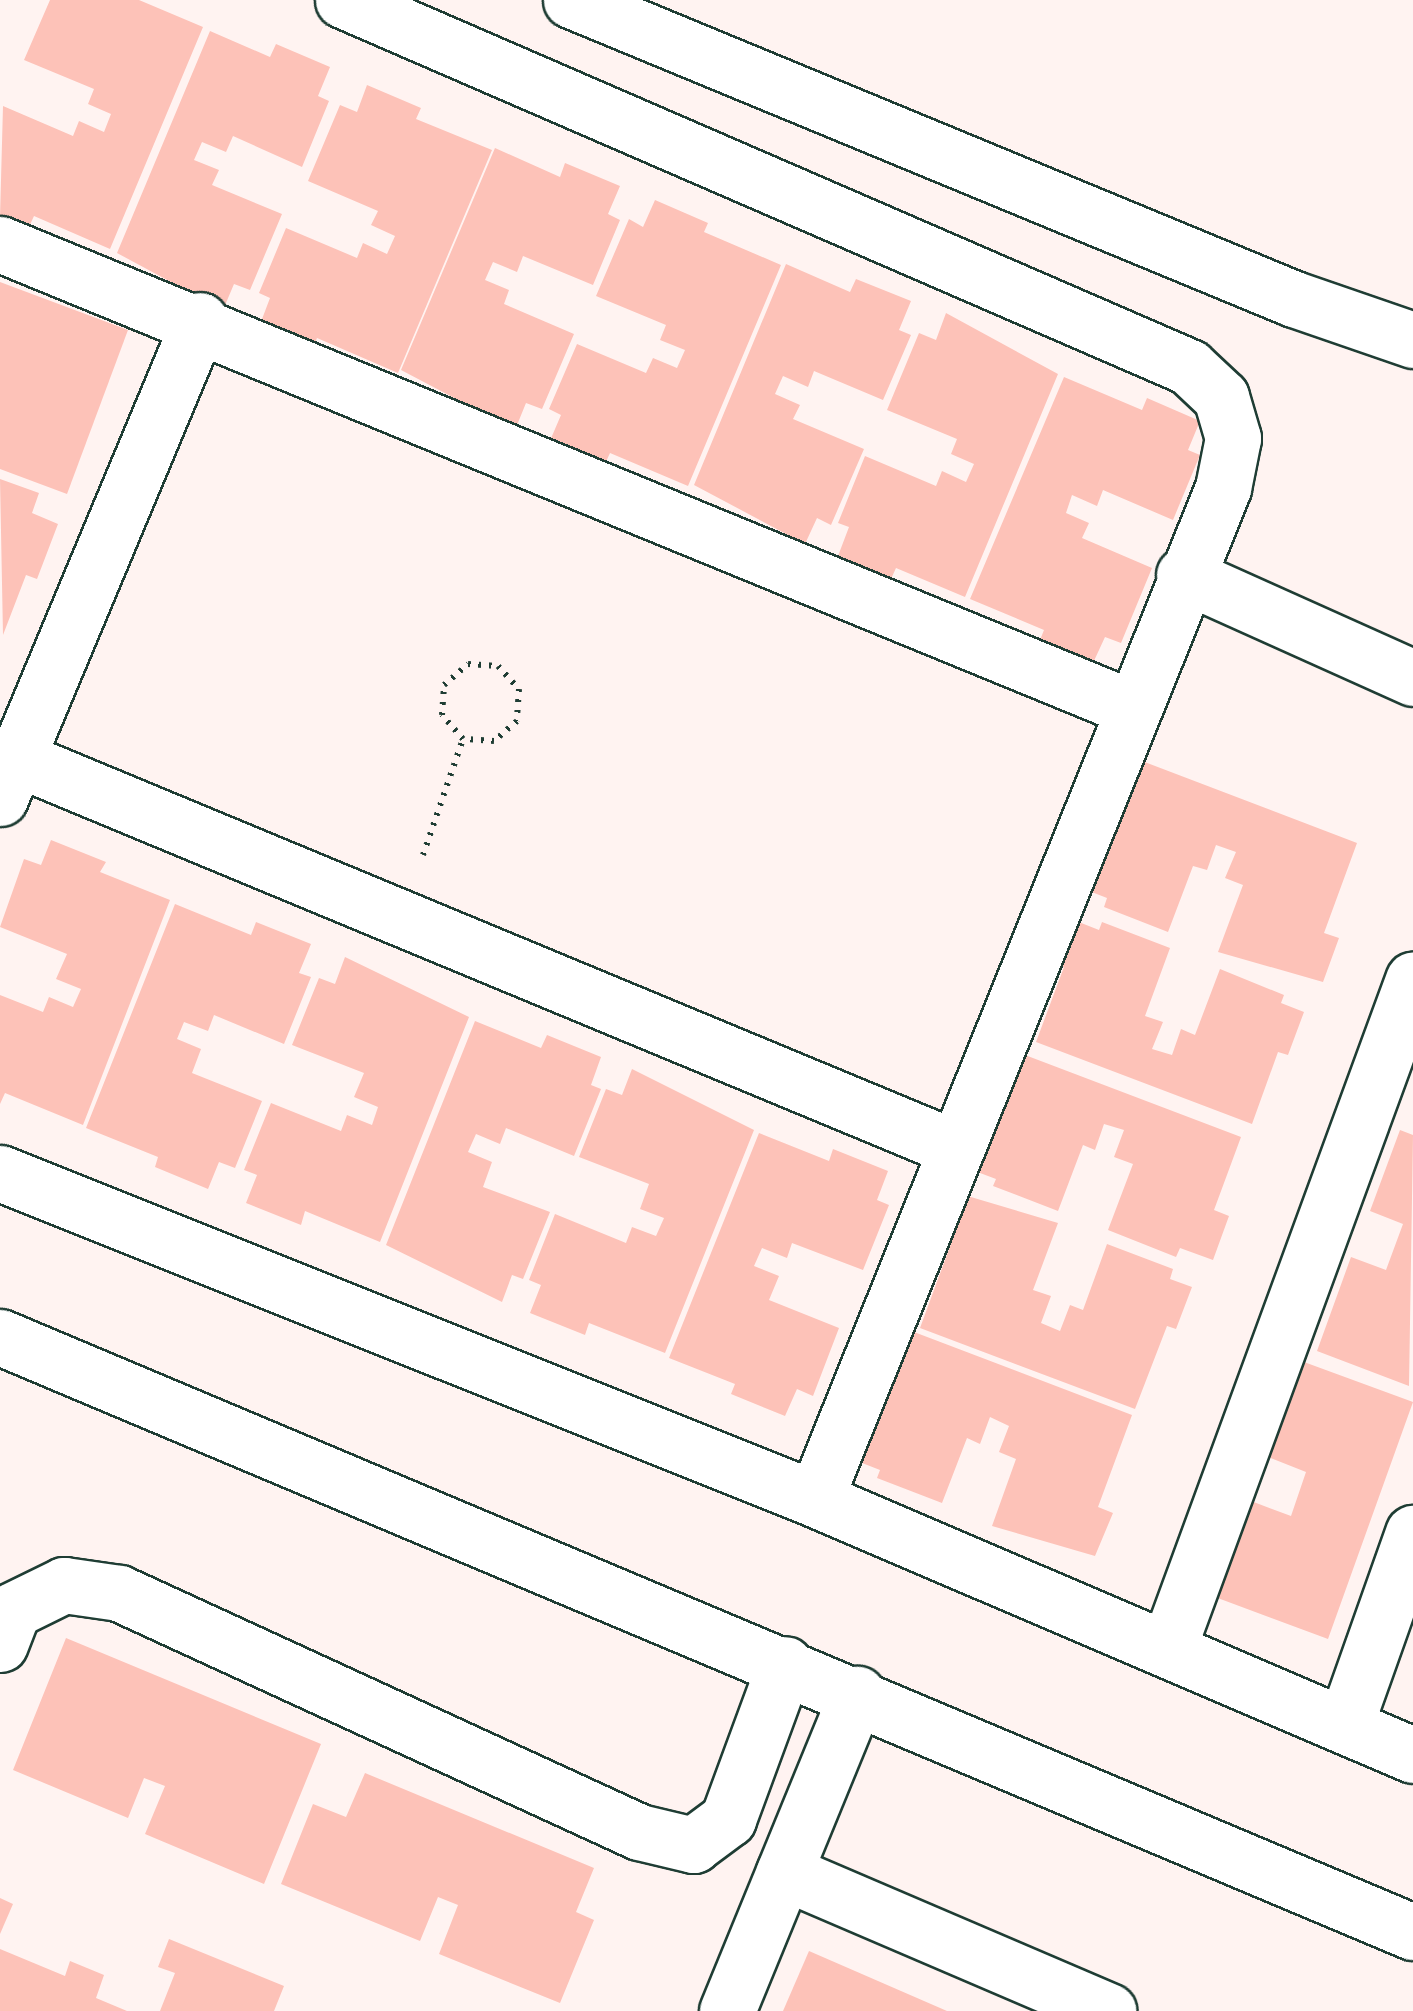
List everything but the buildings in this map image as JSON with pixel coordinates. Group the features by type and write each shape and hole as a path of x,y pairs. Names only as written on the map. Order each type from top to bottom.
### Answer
{"street":[{"path":"343,0 1189,367 1221,397 1234,438 1223,488 1184,575 815,1499"},
{"path":"571,0 1294,300 1413,340"},
{"path":"0,244 200,320 1132,708"},
{"path":"200,320 8,778 402,918 955,1148"},
{"path":"1184,575 1413,678"},
{"path":"1168,1648 1413,980"},
{"path":"0,1173 815,1499 1413,1755"},
{"path":"0,1336 857,1694 1413,1932"},
{"path":"1345,1725 1413,1533"},
{"path":"0,1644 13,1610 64,1585 118,1593 639,1832 693,1844 728,1819 785,1664"},
{"path":"727,2011 857,1694"},
{"path":"784,1872 1109,2011"}],"path":[{"path":"468,664 498,666 520,689 517,720 494,741 464,739 442,715 444,685 468,664"},
{"path":"402,918 464,739"}]}
